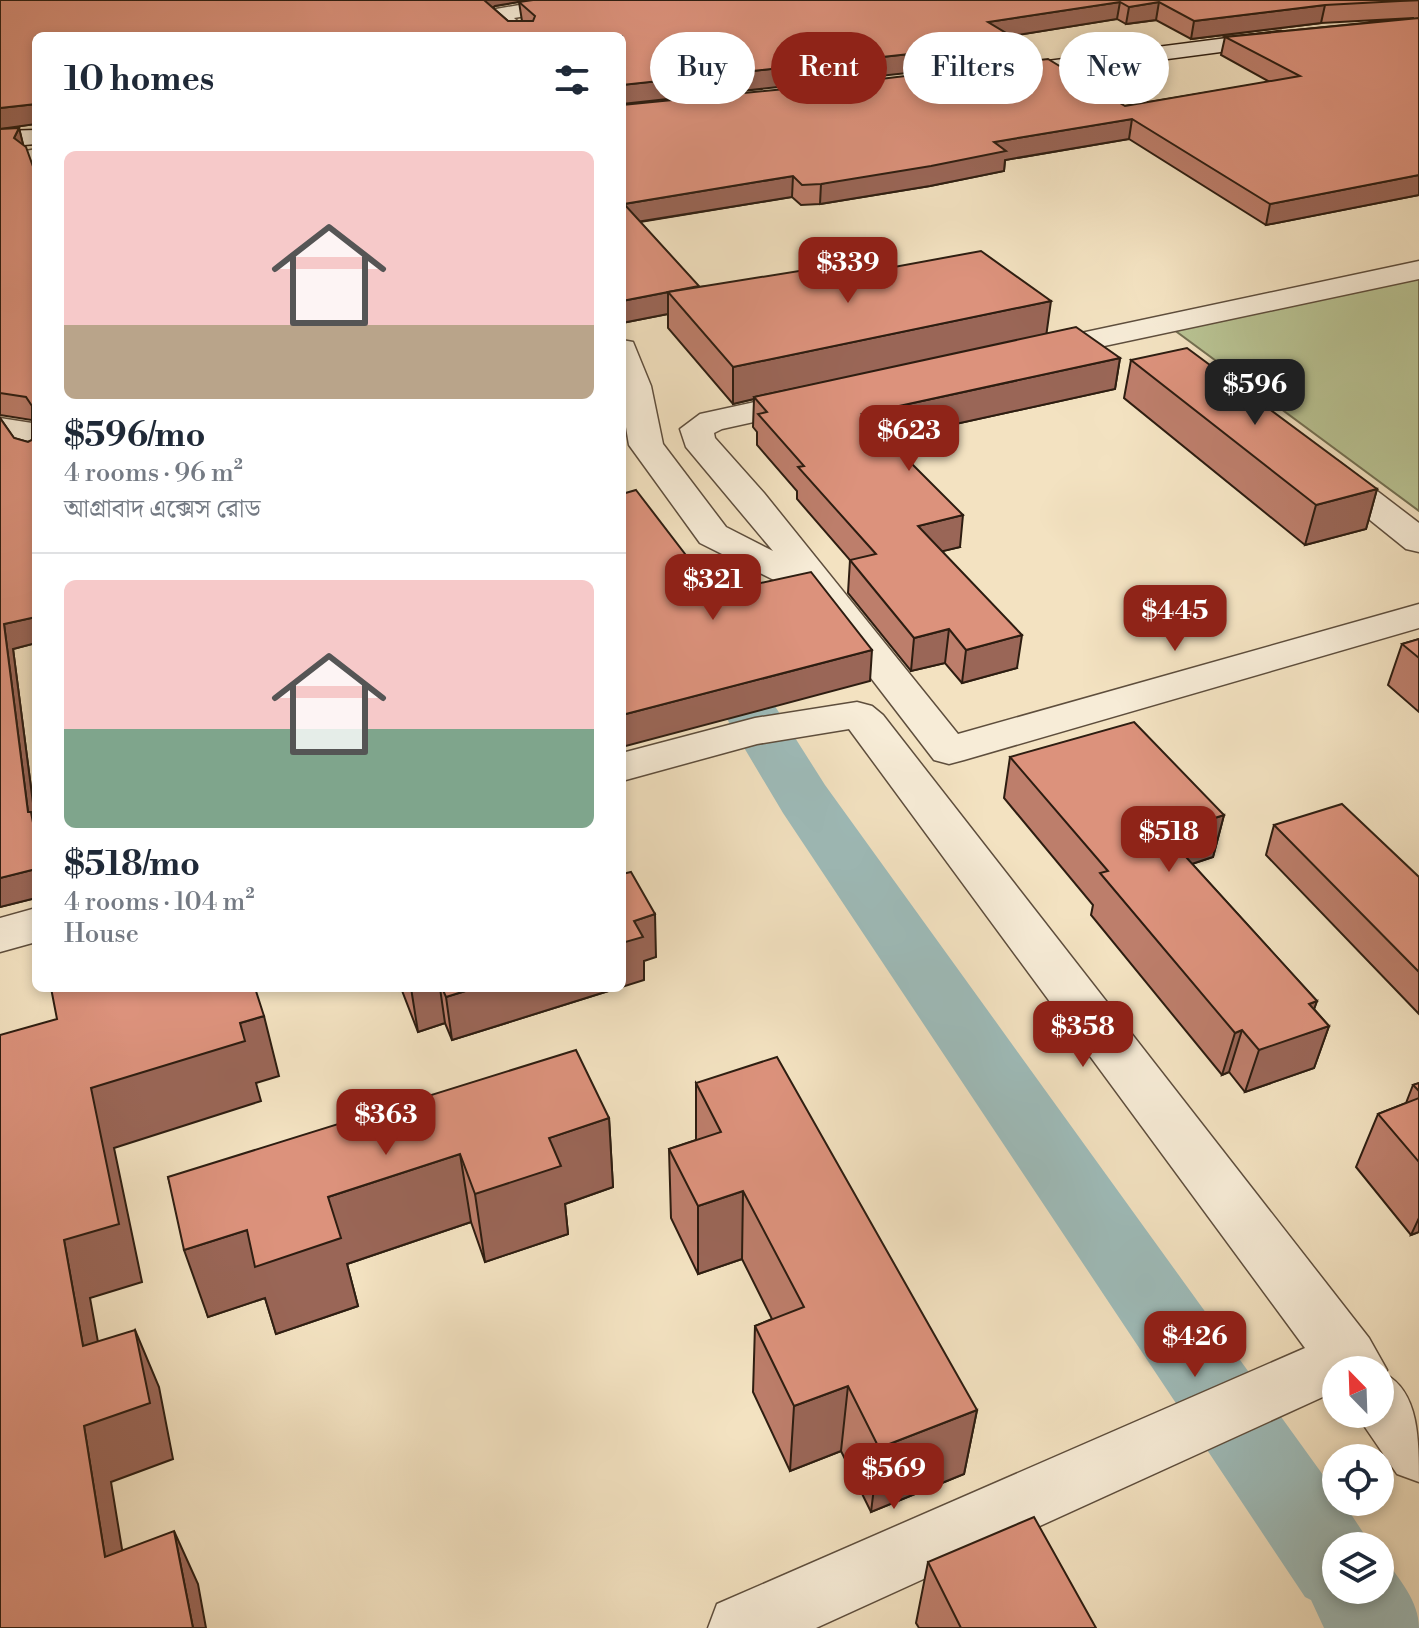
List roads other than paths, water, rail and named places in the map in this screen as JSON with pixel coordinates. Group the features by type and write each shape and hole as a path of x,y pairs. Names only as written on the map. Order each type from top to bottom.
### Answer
{"street":[{"path":"518,32 496,15 586,0"},
{"path":"1043,48 1303,26 1043,67"},
{"path":"0,139 32,137"},
{"path":"0,157 32,157"},
{"path":"1007,358 1419,270"},
{"path":"1142,329 1179,356"},
{"path":"626,360 635,386 646,445 713,535 795,576 881,689 845,716 755,731 626,766"},
{"path":"844,392 712,421 697,429 698,440 752,500 949,750 1419,616"},
{"path":"0,428 20,430 32,447"},
{"path":"1299,447 1419,541"},
{"path":"845,716 868,724 1345,1356"},
{"path":"0,935 32,926"},
{"path":"741,1628 1083,1476 1322,1385"},
{"path":"1394,1420 1418,1451"}],"waterway":[{"path":"626,542 746,704 804,799 1180,1346 1322,1546"},
{"path":"1362,1604 1378,1628"}]}
